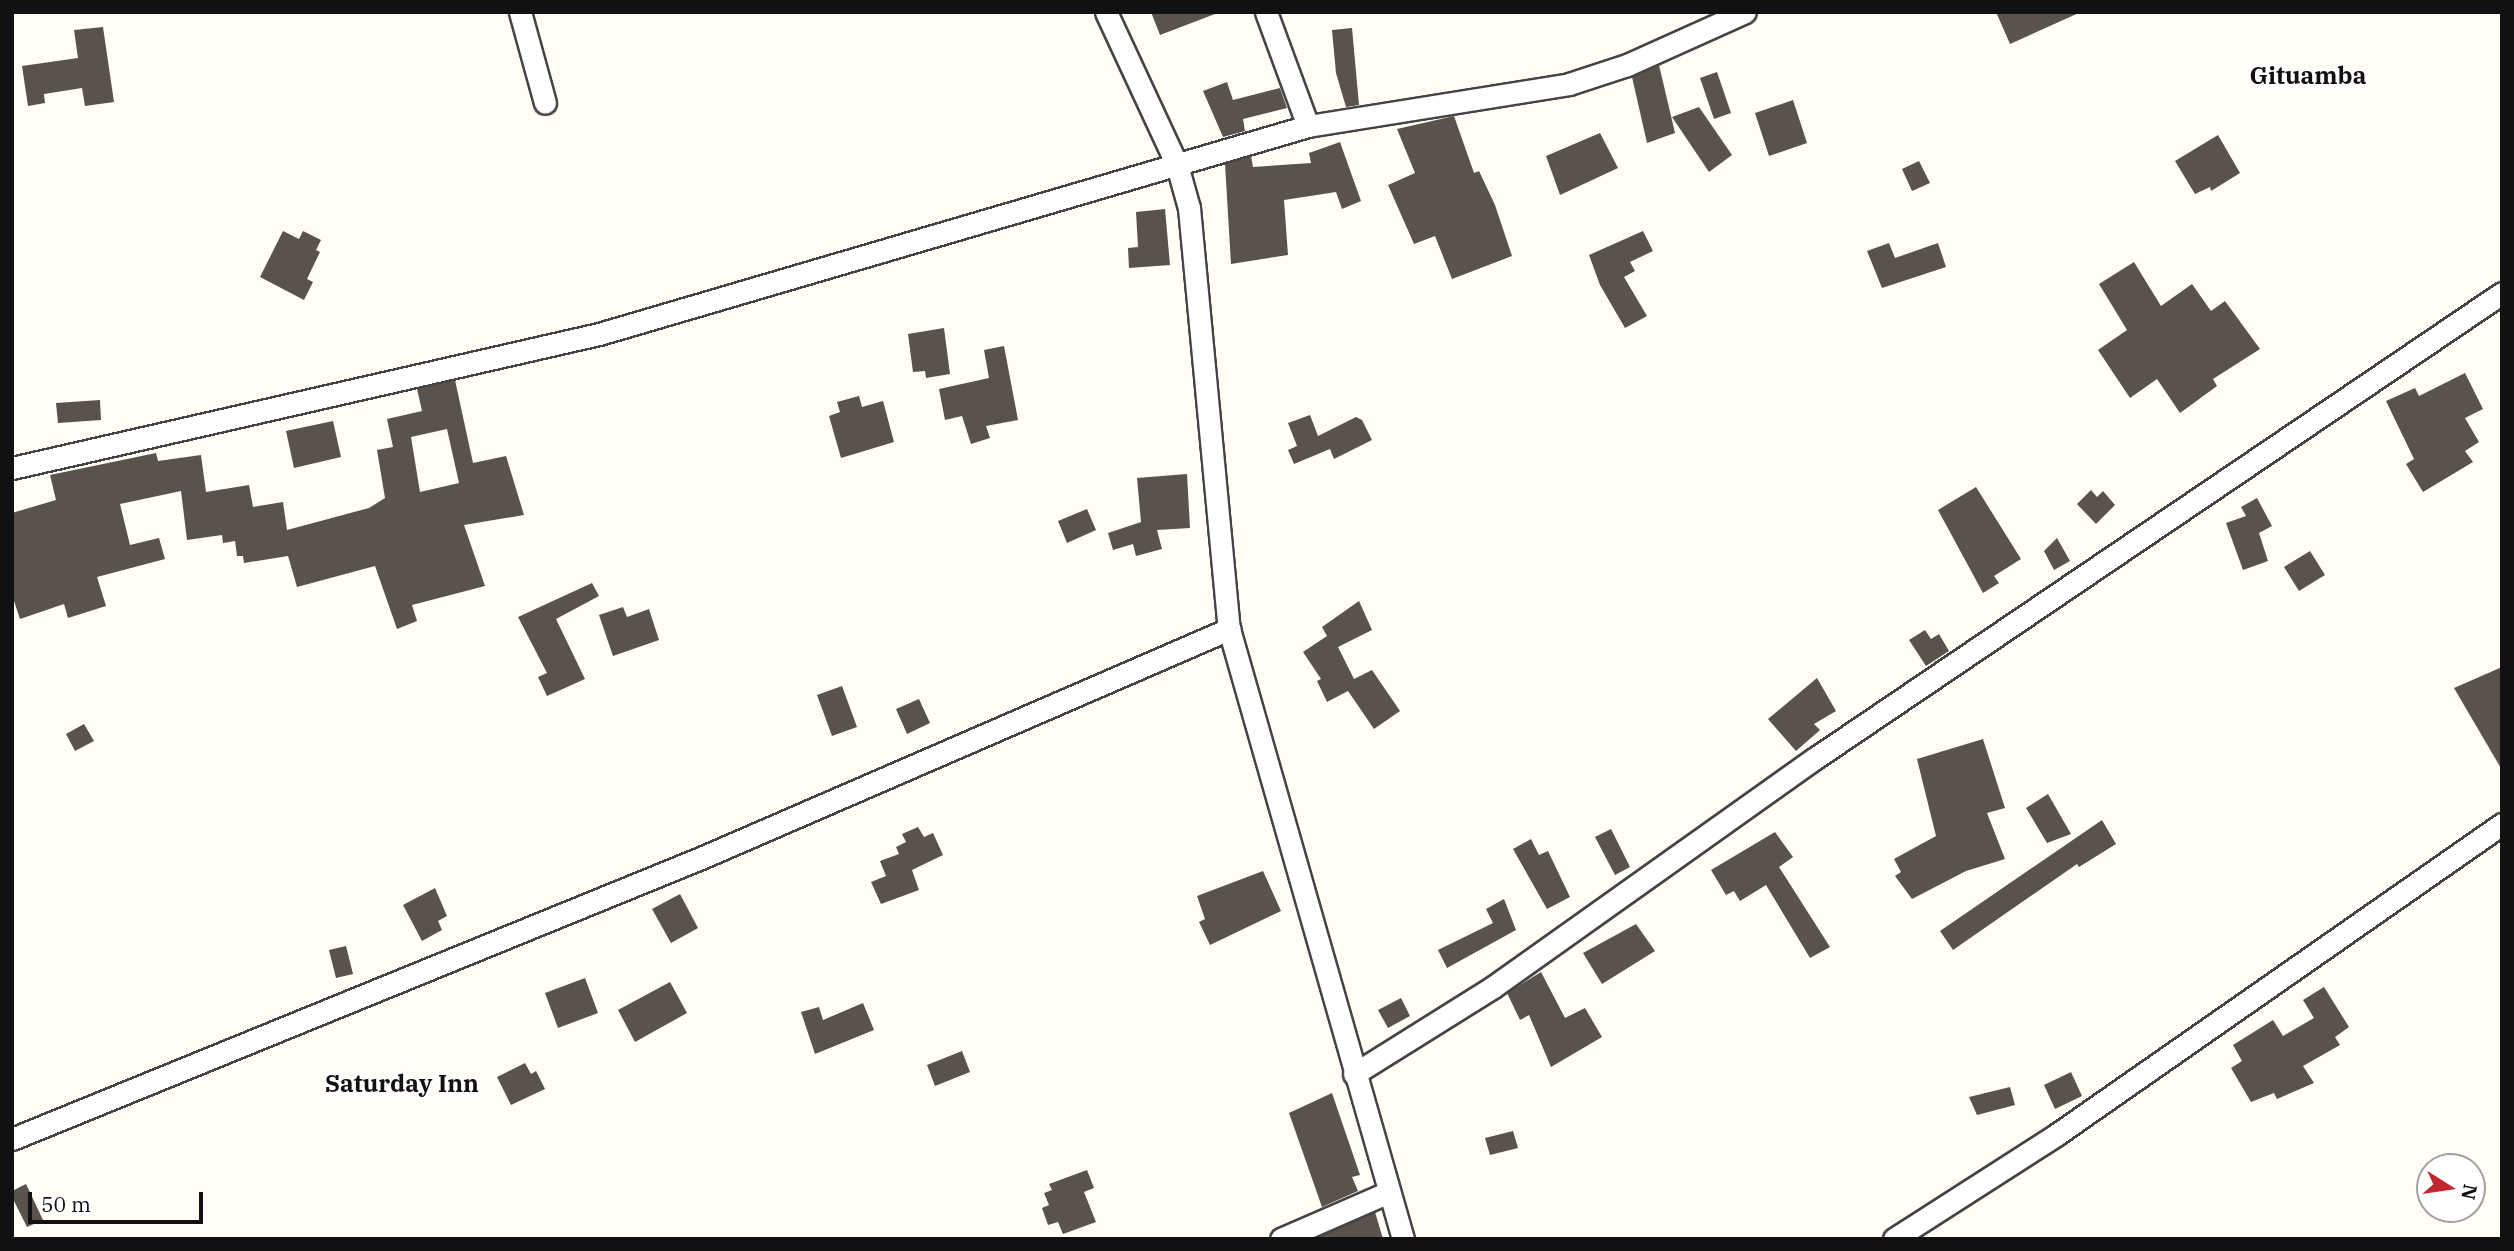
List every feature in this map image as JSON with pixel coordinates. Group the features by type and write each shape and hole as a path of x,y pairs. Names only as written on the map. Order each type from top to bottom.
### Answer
{"street":[{"path":"520,12 545,103"},
{"path":"1105,12 1177,165 1189,208 1229,629 1403,1239"},
{"path":"1266,12 1308,127"},
{"path":"12,468 598,334 1308,127 1569,84 1627,65 1745,12"},
{"path":"1354,1074 1493,987 1814,759 2502,293"},
{"path":"12,1139 701,858 1229,629"},
{"path":"1894,1239 2056,1135 2502,824"},
{"path":"1281,1239 1389,1192"}],"building":[{"path":"1151,12 1215,12 1215,14 1160,35"},
{"path":"1996,12 2081,12 2010,44"},
{"path":"103,27 114,102 85,106 82,88 44,94 45,103 28,106 22,66 78,58 74,30"},
{"path":"1352,28 1359,105 1346,107 1336,73 1332,30"},
{"path":"1659,65 1675,133 1647,143 1632,77"},
{"path":"1717,72 1731,113 1714,119 1700,78"},
{"path":"1227,82 1233,100 1280,88 1287,108 1243,119 1245,131 1223,137 1203,91"},
{"path":"1793,100 1807,143 1769,156 1755,113"},
{"path":"1699,107 1732,155 1709,172 1672,117"},
{"path":"1454,116 1474,173 1479,171 1495,205 1512,256 1452,279 1435,236 1414,244 1388,185 1415,173 1397,129"},
{"path":"1600,133 1618,168 1560,195 1546,156"},
{"path":"2218,135 2240,173 2211,191 2210,187 2195,194 2175,161"},
{"path":"1340,142 1361,201 1342,209 1336,192 1284,200 1288,255 1231,264 1225,164 1251,156 1253,167 1311,163 1309,153"},
{"path":"1919,161 1930,183 1912,191 1902,169"},
{"path":"1165,209 1170,265 1129,268 1128,248 1138,247 1136,212"},
{"path":"283,231 299,239 303,231 321,240 316,250 320,252 307,279 313,282 304,300 260,277"},
{"path":"1643,231 1653,251 1630,262 1635,271 1624,277 1647,316 1625,328 1600,285 1589,255"},
{"path":"1889,243 1895,258 1938,243 1946,267 1882,288 1867,251"},
{"path":"2134,262 2161,306 2192,284 2211,311 2225,301 2260,349 2213,379 2217,386 2180,413 2157,379 2130,398 2098,350 2127,330 2099,284"},
{"path":"944,328 950,374 926,378 925,371 913,372 908,334"},
{"path":"1004,346 1018,420 986,426 990,438 971,444 962,416 945,420 939,389 989,378 984,350"},
{"path":"2465,373 2483,409 2465,418 2479,442 2465,451 2473,462 2423,492 2406,464 2414,459 2386,401 2415,388 2419,396"},
{"path":"455,380 473,463 506,456 524,515 464,525 485,586 412,605 417,621 397,629 375,566 297,587 288,556 244,563 243,556 237,556 235,541 223,543 222,535 187,540 181,491 120,504 130,545 159,538 165,559 97,577 106,606 68,618 64,604 20,619 12,595 12,513 56,500 50,475 156,453 158,461 201,455 206,492 249,485 253,507 283,502 287,530 369,508 385,498 377,450 393,447 387,419 422,411 417,389","holes":["447,429 459,483 420,492 411,437"]},
{"path":"859,396 862,407 883,401 894,442 841,458 829,416 840,412 837,402"},
{"path":"100,400 101,420 58,423 56,403"},
{"path":"1310,415 1318,436 1356,417 1362,420 1372,440 1334,459 1330,449 1294,464 1288,450 1297,446 1288,423"},
{"path":"333,421 341,457 294,468 286,431"},
{"path":"1187,474 1190,528 1157,530 1162,549 1136,556 1133,544 1113,550 1108,533 1141,522 1137,478"},
{"path":"1976,487 2021,559 1994,576 1999,583 1983,593 1938,510"},
{"path":"2091,490 2097,497 2103,491 2115,505 2096,524 2077,504"},
{"path":"2257,498 2272,526 2259,533 2268,561 2243,570 2226,523 2246,516 2241,507"},
{"path":"1087,509 1096,530 1067,543 1058,521"},
{"path":"2057,538 2070,561 2054,570 2044,551"},
{"path":"2310,551 2325,575 2299,591 2284,567"},
{"path":"592,583 599,596 556,619 585,679 547,696 538,677 547,673 518,617"},
{"path":"1359,601 1372,630 1338,647 1354,679 1372,670 1400,711 1374,729 1348,691 1327,702 1317,681 1321,679 1303,652 1327,636 1322,627"},
{"path":"623,607 627,617 649,609 659,640 613,656 599,615"},
{"path":"1925,630 1931,639 1939,634 1949,651 1926,666 1909,640"},
{"path":"2502,667 2502,770 2454,688"},
{"path":"1817,678 1836,711 1814,724 1820,730 1796,751 1768,719"},
{"path":"842,686 857,727 832,736 817,695"},
{"path":"919,699 930,723 907,734 896,709"},
{"path":"84,724 94,741 75,751 66,734"},
{"path":"1983,739 2005,808 1987,813 2005,859 1966,871 1912,899 1895,876 1901,872 1894,859 1936,836 1917,759"},
{"path":"2048,794 2071,834 2047,843 2026,808"},
{"path":"2102,820 2116,844 2079,867 2077,864 1953,950 1940,931"},
{"path":"918,827 924,837 933,833 943,855 912,870 919,890 881,904 871,882 886,876 880,861 899,854 896,847 906,842 902,834"},
{"path":"1611,829 1630,867 1615,875 1595,837"},
{"path":"1775,832 1793,857 1779,867 1830,947 1810,958 1766,885 1740,901 1734,891 1726,895 1711,870"},
{"path":"1531,839 1539,855 1548,851 1570,897 1547,909 1513,849"},
{"path":"1263,871 1281,911 1210,945 1199,922 1205,919 1197,896"},
{"path":"435,888 447,916 438,921 442,930 422,941 403,905"},
{"path":"680,894 698,928 671,943 652,909"},
{"path":"1504,899 1516,930 1447,968 1438,950 1493,923 1486,909"},
{"path":"1636,924 1655,951 1602,984 1583,953"},
{"path":"346,946 353,974 336,978 329,950"},
{"path":"1541,972 1565,1018 1585,1008 1602,1037 1551,1067 1529,1015 1520,1020 1507,993"},
{"path":"585,978 598,1013 558,1028 545,993"},
{"path":"670,982 687,1013 635,1042 618,1010"},
{"path":"2324,987 2349,1027 2335,1037 2340,1045 2303,1066 2314,1083 2277,1099 2274,1093 2251,1102 2231,1068 2242,1061 2233,1045 2273,1020 2283,1036 2314,1018 2303,1000"},
{"path":"1401,998 1410,1016 1388,1028 1378,1010"},
{"path":"863,1003 874,1030 815,1054 801,1012 819,1007 823,1020"},
{"path":"962,1051 970,1072 935,1086 927,1065"},
{"path":"525,1063 531,1074 536,1071 545,1089 511,1105 497,1077"},
{"path":"2071,1072 2082,1096 2055,1109 2044,1085"},
{"path":"2010,1087 2015,1105 1977,1115 1969,1097"},
{"path":"1332,1093 1360,1175 1352,1177 1358,1191 1322,1207 1289,1113"},
{"path":"1513,1131 1518,1148 1490,1155 1485,1138"},
{"path":"1087,1170 1094,1188 1084,1192 1096,1222 1063,1234 1058,1222 1048,1225 1042,1208 1049,1205 1044,1193 1052,1190 1049,1184"},
{"path":"26,1184 43,1220 27,1227 12,1197 12,1191"},
{"path":"1375,1212 1383,1239 1314,1239"}],"district":[{"name":"Gituamba","path":"2308,76"},
{"name":"Saturday Inn","path":"402,1084"}]}
